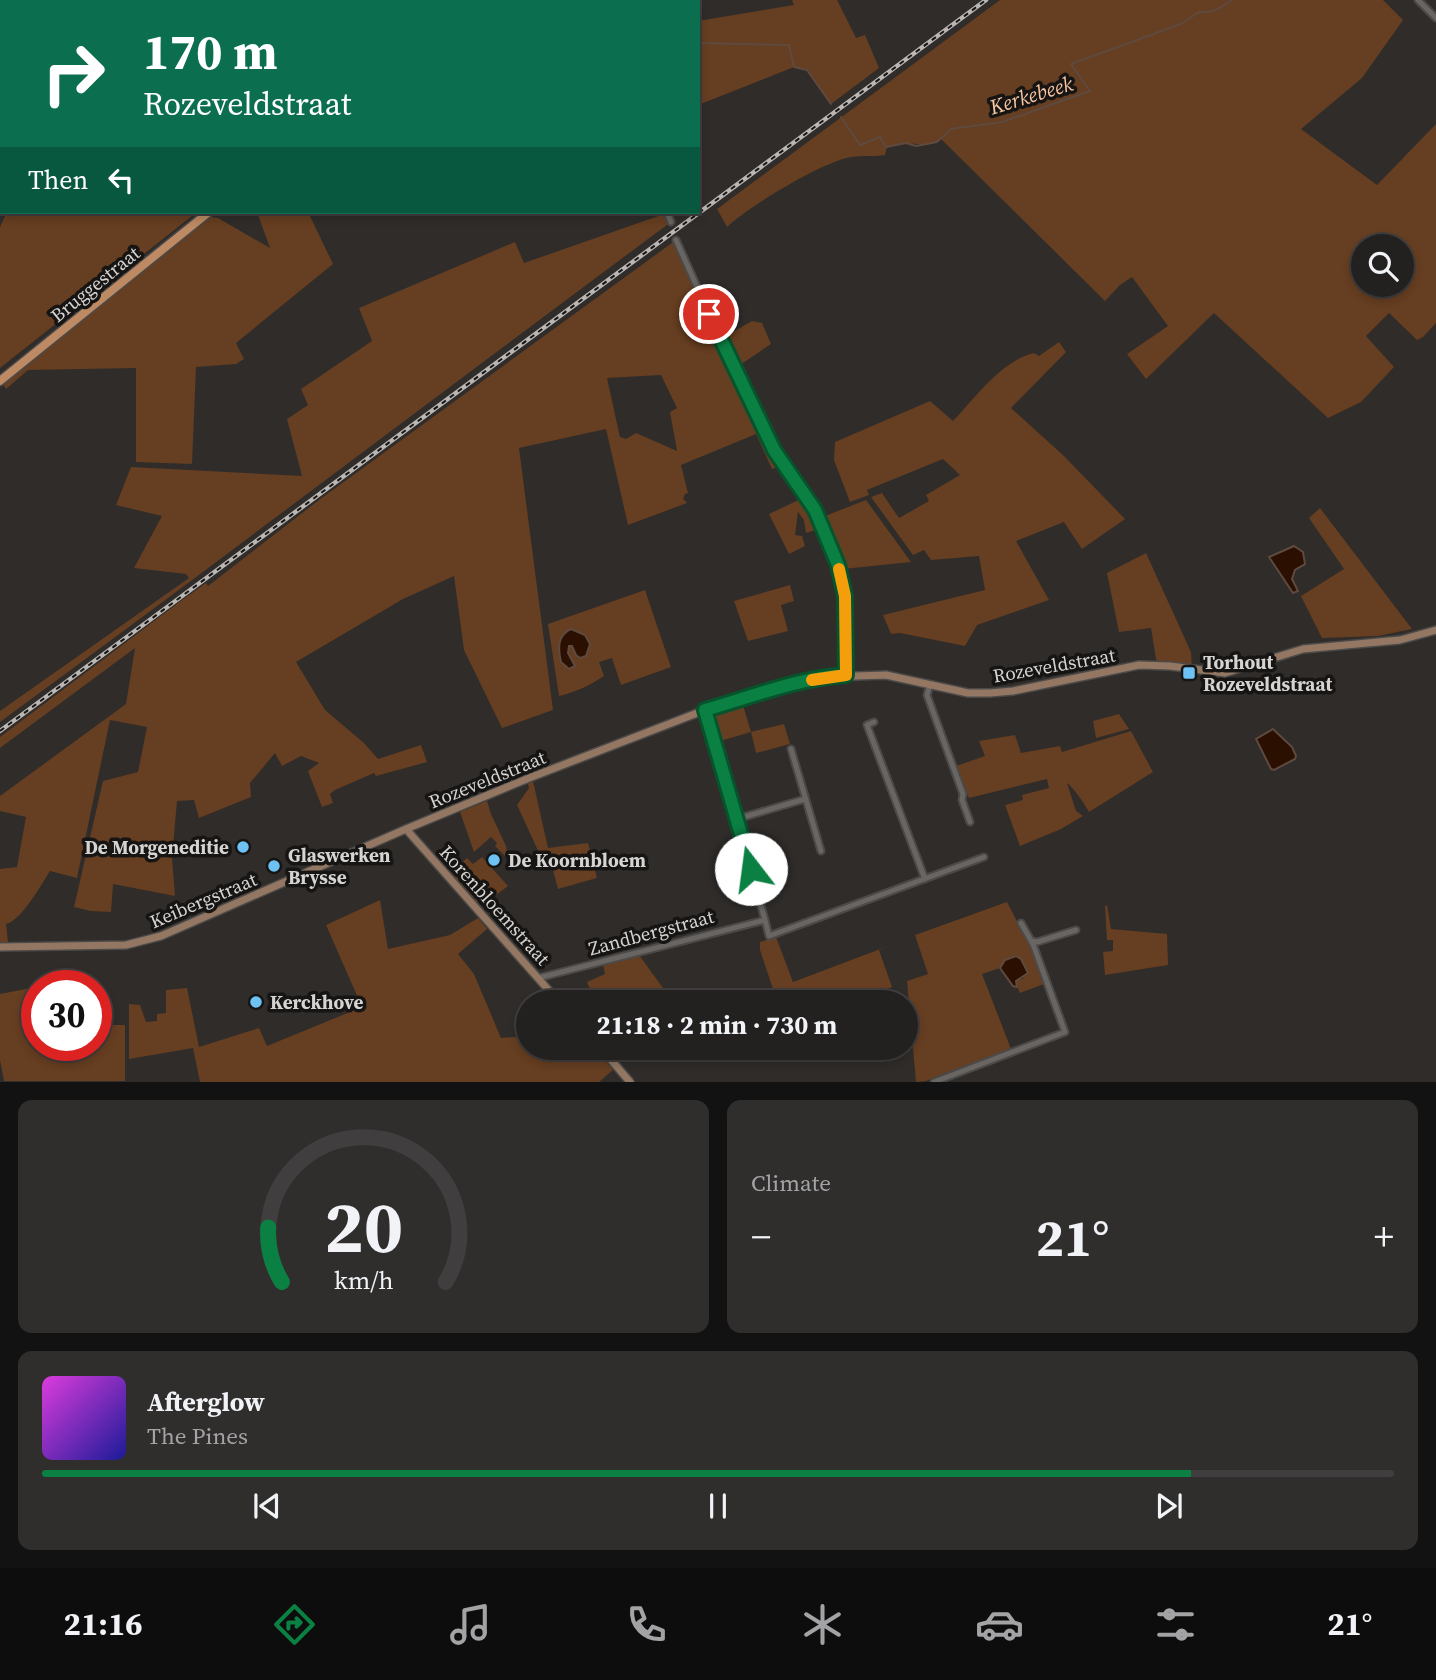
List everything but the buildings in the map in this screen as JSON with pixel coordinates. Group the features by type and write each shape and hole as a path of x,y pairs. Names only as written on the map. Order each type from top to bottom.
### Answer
{"main road":[{"name":"Bruggestraat","path":"0,381 207,214"}],"street":[{"path":"1418,0 1436,18"},
{"path":"668,214 671,222"},
{"path":"676,240 743,389 774,450 821,521 843,583 846,675"},
{"name":"Rozeveldstraat","path":"406,829 705,710 826,677 886,675 968,693 1001,692 1153,664 1225,673 1303,649 1389,642 1436,630"},
{"path":"930,685 927,695 963,794 962,800 970,822"},
{"path":"705,710 769,936"},
{"path":"874,722 867,725 925,879"},
{"path":"791,749 821,851"},
{"path":"737,819 805,799"},
{"name":"Keibergstraat","path":"0,947 97,947 144,942 406,829"},
{"name":"Korenbloemstraat","path":"406,829 549,990"},
{"path":"761,939 984,857"},
{"name":"Zandbergstraat","path":"538,978 765,920"},
{"path":"934,1082 1065,1032 1031,941 1021,923"},
{"path":"1031,941 1037,942 1076,930"},
{"path":"611,1060 630,1082"}],"shaded area":[{"path":"792,0 837,0 856,38 865,35 879,68 831,104 807,70 794,67 700,104 700,21 794,5"},
{"path":"1000,0 1383,0 1403,20 1362,78 1301,129 1377,185 1436,124 1436,323 1417,340 1389,313 1366,336 1394,367 1361,402 1328,418 1214,313 1146,379 1127,354 1168,326 1132,277 1105,301 941,139 928,144 905,143 887,147 885,155 839,160 768,197 727,227 717,209"},
{"path":"6,214 194,214 0,368 0,227"},
{"path":"258,214 309,214 333,264 236,343 244,359 236,364 196,367 192,464 136,462 136,368 28,370 6,389 3,384 211,217 218,218 270,248"},
{"path":"664,214 667,214 671,222 0,722 0,711 189,578 186,574 134,568 162,516 116,505 131,467 302,476 287,419 308,405 301,389 372,341 359,308 515,242 524,263"},
{"path":"676,240 721,339 752,321 762,323 771,344 734,369 752,409 784,465 772,469 756,434 681,465 688,493 683,499 687,503 628,525 606,429 519,448 553,710 502,728 464,650 454,576 403,599 296,662 325,710 364,743 378,759 421,745 427,762 376,776 374,773 335,790 330,794 333,803 322,807 308,771 319,763 301,756 282,766 275,753 250,783 251,797 199,818 194,800 177,801 172,858 175,896 113,884 111,912 74,907 103,781 138,772 147,727 110,720 77,878 50,871 25,909 6,924 8,942 0,942 0,869 17,867 26,817 0,811 0,796 126,704 135,648 0,748 0,737 182,600 206,583 208,586 319,500","holes":["661,375 677,408 670,412 677,451 636,433 626,439 620,437 607,378"]},
{"path":"1059,342 1066,352 1011,408 1064,456 1125,519 1082,549 1064,522 1016,541 1049,600 977,625 965,646 900,633 891,634 883,615 985,590 979,556 931,560 924,550 913,555 871,497 882,493 899,518 929,501 926,495 960,475 943,459 867,490 869,495 850,502 834,460 835,442 930,401 953,421 1000,372 1022,357 1034,353 1039,356"},
{"path":"805,497 822,528 806,533 804,520 798,512 795,535 802,536 805,546 789,554 769,514"},
{"path":"866,500 911,562 843,569 826,528 825,516"},
{"path":"1320,508 1412,629 1378,636 1322,638 1301,596 1344,569 1309,518"},
{"path":"1294,546 1303,552 1305,564 1295,570 1292,579 1298,591 1293,593 1269,557"},
{"path":"1146,553 1191,652 1192,670 1157,665 1151,628 1119,632 1107,573"},
{"path":"790,585 794,601 781,605 788,631 748,641 734,601"},
{"path":"645,590 671,667 621,685 612,658 599,662 604,676 571,693 559,696 548,624"},
{"path":"571,629 585,635 590,644 586,656 580,658 572,646 569,646 568,653 575,666 569,669 561,662 559,647 563,635"},
{"path":"743,705 751,732 720,741 714,718 717,712"},
{"path":"1119,714 1129,729 1096,738 1093,721"},
{"path":"784,724 790,744 756,753 751,732"},
{"path":"1273,729 1292,747 1296,756 1274,770 1256,739"},
{"path":"1131,731 1153,772 1089,812 1067,783 1076,811 1083,816 1061,829 1020,846 1005,805 1023,800 1022,795 1049,788 1047,779 969,798 956,766 985,756 979,741 1015,735 1021,753 1060,746 1062,752"},
{"path":"533,781 548,848 588,843 597,878 558,889 549,855 541,857 517,805 529,788 528,784"},
{"path":"487,801 506,846 505,856 495,846 497,843 491,837 474,852 460,812"},
{"path":"482,857 508,886 496,895 477,902 450,873 467,858 473,864"},
{"path":"380,900 388,949 450,935 478,918 487,929 458,954 474,974 501,1038 516,1037 516,1060 604,1060 613,1070 599,1082 200,1082 193,1048 129,1059 129,1004 140,1005 146,1022 157,1021 157,1014 166,1013 166,990 187,988 199,1047 259,1028 267,1046 362,1007 326,925"},
{"path":"1007,902 1029,944 1044,984 1020,993 1015,981 1024,978 1003,967 982,974 1011,1049 926,1081 916,1082 914,1060 918,1060 918,990 908,990 907,981 928,974 915,935"},
{"path":"1107,905 1111,929 1167,934 1168,965 1105,975 1103,952 1113,951 1113,940 1107,940"},
{"path":"776,937 793,982 891,945 879,950 892,987 884,990 771,990 760,942"},
{"path":"639,955 665,990 590,990 587,982 605,974 603,965"},
{"path":"1016,956 1021,959 1028,973 1016,981 1017,987 1013,986 1000,968 1005,960"},
{"path":"21,990 21,1061 112,1061 112,1025 125,1025 125,1081 4,1081 0,1060 0,994"}],"waterway":[{"name":"Kerkebeek","path":"841,117 860,145 880,137 886,147 937,142 951,129 1002,122 1090,91 1071,64 1181,24 1199,12 1213,11 1232,0"},
{"name":"Kerkebeek","path":"700,43 789,45 794,67 807,70 831,104"}],"railway":[{"path":"700,212 986,0"},
{"path":"0,731 697,214"}],"slow traffic":[{"path":"812,680 846,675 845,596 839,569"}],"place":[{"name":"Torhout Rozeveldstraat","path":"1189,673"},
{"name":"De Morgeneditie","path":"243,847"},
{"name":"De Koornbloem","path":"494,860"},
{"name":"Glaswerken Brysse","path":"274,866"},
{"name":"Kerckhove","path":"256,1002"}],"route":[{"path":"709,314 752,409 774,450 821,521 838,565 845,596 846,675 775,689 705,710 751,869"}]}
